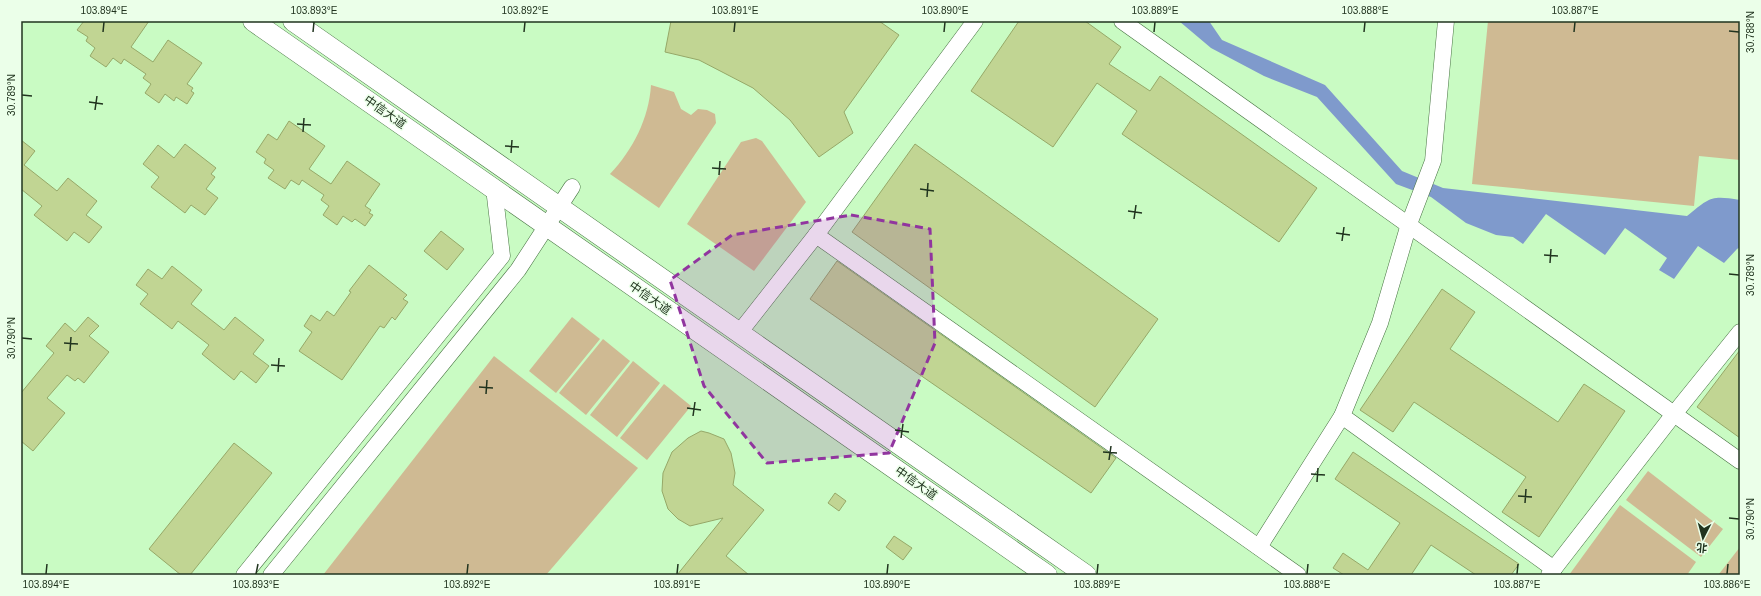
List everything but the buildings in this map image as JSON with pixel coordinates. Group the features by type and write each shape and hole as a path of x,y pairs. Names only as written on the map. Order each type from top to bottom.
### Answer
{"main road":[{"name":"中信大道","path":"253,21 1047,575"},
{"name":"中信大道","path":"292,21 1086,575"}],"street":[{"path":"740,333 816,235 975,21"},
{"path":"1122,21 1740,461"},
{"path":"1258,547 1342,416 1380,323 1409,224 1432,161 1446,21"},
{"path":"271,575 518,270 572,187"},
{"path":"244,575 502,256 494,188"},
{"path":"816,235 1298,575"},
{"path":"1342,416 1552,572 1674,414 1740,332"}],"highlighted area":[{"path":"851,215 930,229 935,343 889,453 767,463 704,386 670,280 732,235"}],"shaded area":[{"path":"1488,21 1740,21 1740,160 1699,156 1694,206 1472,184"},
{"path":"651,85 674,92 681,109 691,115 698,109 707,110 715,114 716,123 659,208 610,174 633,144 647,109"},
{"path":"756,138 762,141 806,202 754,271 687,224 741,142"},
{"path":"572,317 600,339 556,393 529,371"},
{"path":"603,339 630,361 586,415 559,393"},
{"path":"494,356 638,468 546,575 323,575"},
{"path":"633,361 660,383 617,437 590,415"},
{"path":"664,384 691,406 647,460 620,438"},
{"path":"1648,471 1723,529 1701,557 1626,500"},
{"path":"1620,505 1696,562 1687,575 1569,575"},
{"path":"1740,547 1740,575 1720,575 1719,574"}],"water":[{"path":"1179,21 1209,21 1222,40 1325,85 1402,171 1443,188 1687,216 1706,201 1711,199 1723,198 1740,200 1740,247 1724,263 1698,246 1674,279 1659,270 1667,258 1625,228 1605,255 1546,214 1523,244 1513,237 1496,235 1466,223 1431,197 1396,184 1317,97 1264,76 1211,48"}]}
